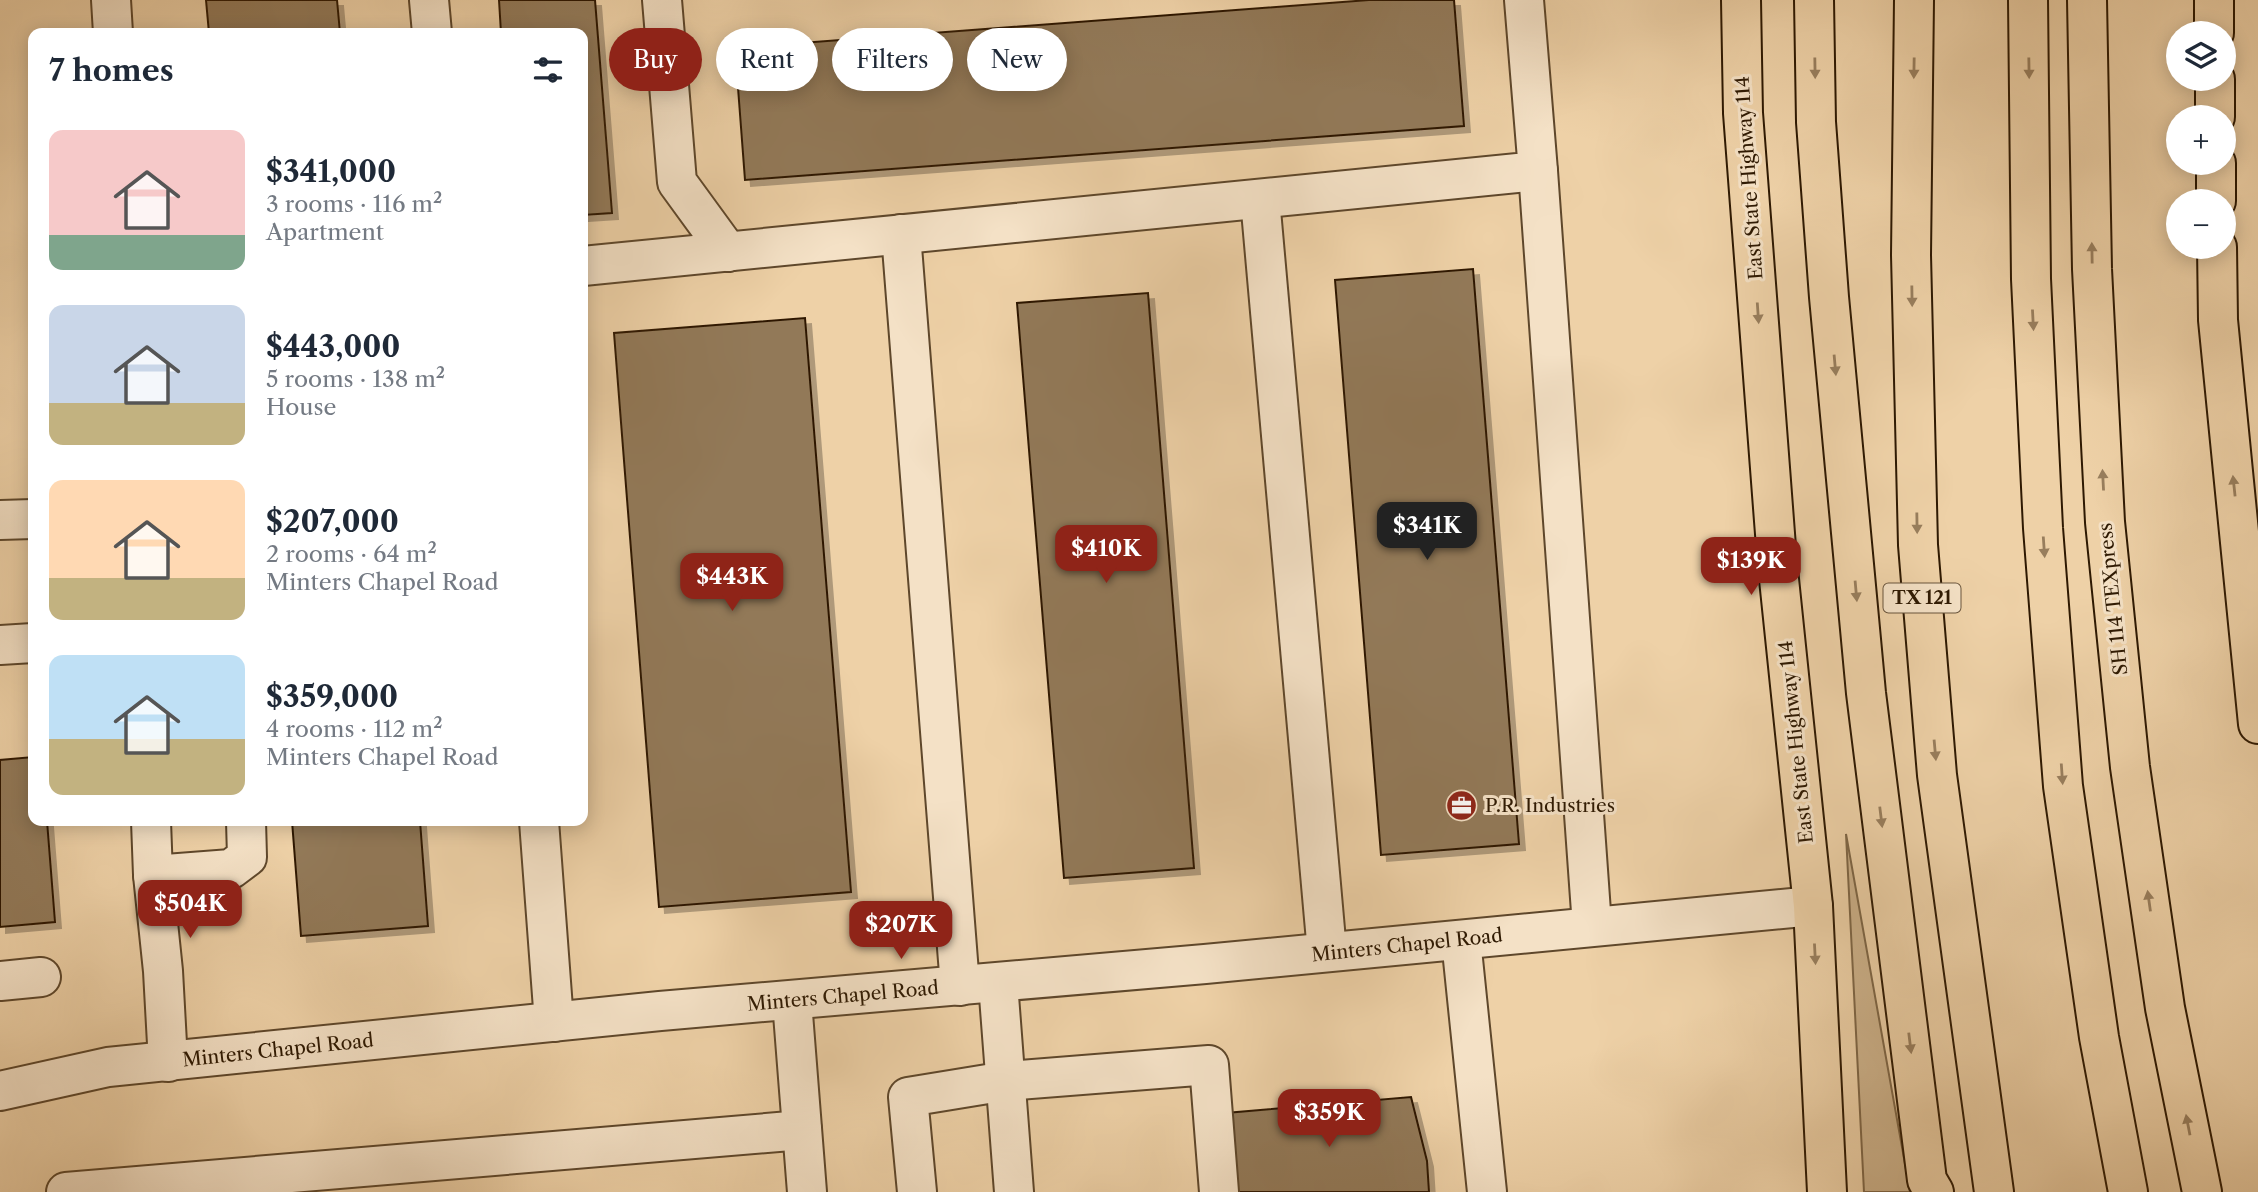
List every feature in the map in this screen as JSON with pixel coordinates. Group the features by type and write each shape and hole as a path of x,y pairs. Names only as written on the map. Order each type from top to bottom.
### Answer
{"main road":[{"name":"East State Highway 114","path":"1741,0 1742,113 1777,560 1813,906 1827,1192"},
{"path":"1814,0 1816,122 1828,283 1866,693 1927,1180 1934,1192"},
{"name":"TX 121","path":"1914,0 1911,254 1918,545 1937,775 1994,1192"},
{"path":"2028,0 2031,279 2043,528 2063,786 2099,1037 2127,1192"},
{"name":"SH 114 TEXpress","path":"2087,0 2092,269 2108,549 2130,768 2165,1008 2202,1192"},
{"path":"2214,0 2214,21"},
{"path":"2217,259 2218,320 2258,724"}],"street":[{"path":"111,0 113,28"},
{"path":"429,0 432,28"},
{"path":"662,0 677,181 728,252"},
{"path":"1524,0 1591,926"},
{"path":"588,266 1538,171"},
{"path":"1260,199 1327,952"},
{"path":"901,234 960,986"},
{"path":"0,520 28,519"},
{"path":"0,645 28,643"},
{"path":"151,826 168,1062"},
{"path":"153,875 231,869 247,858 246,826"},
{"path":"539,826 554,1022"},
{"name":"Minters Chapel Road","path":"0,1091 108,1067 554,1022 1813,906"},
{"path":"1461,940 1487,1192"},
{"path":"0,981 41,977"},
{"path":"998,983 1014,1192"},
{"path":"792,1001 807,1192"},
{"path":"917,1192 908,1097 1006,1081 1209,1065 1219,1192"},
{"path":"66,1192 802,1130"}],"shaded area":[{"path":"1846,834 1910,1192 1864,1192"}],"building":[{"path":"206,0 337,0 340,28 209,28"},
{"path":"499,0 595,0 612,213 588,215 588,28 501,28"},
{"path":"1369,0 1454,0 1464,126 745,180 738,91 818,91 818,42 832,41 832,91 953,91 953,31 967,30 967,91 1067,91 1067,28 999,28"},
{"path":"1473,269 1519,844 1381,855 1335,280"},
{"path":"1148,293 1194,868 1064,878 1017,303"},
{"path":"805,318 851,892 659,907 614,333"},
{"path":"28,757 28,826 47,826 55,922 0,927 0,760"},
{"path":"292,826 420,826 428,926 301,936"},
{"path":"1411,1097 1427,1161 1429,1192 1232,1192 1226,1113"}],"place":[{"name":"P.R. Industries","path":"1462,805"}]}
